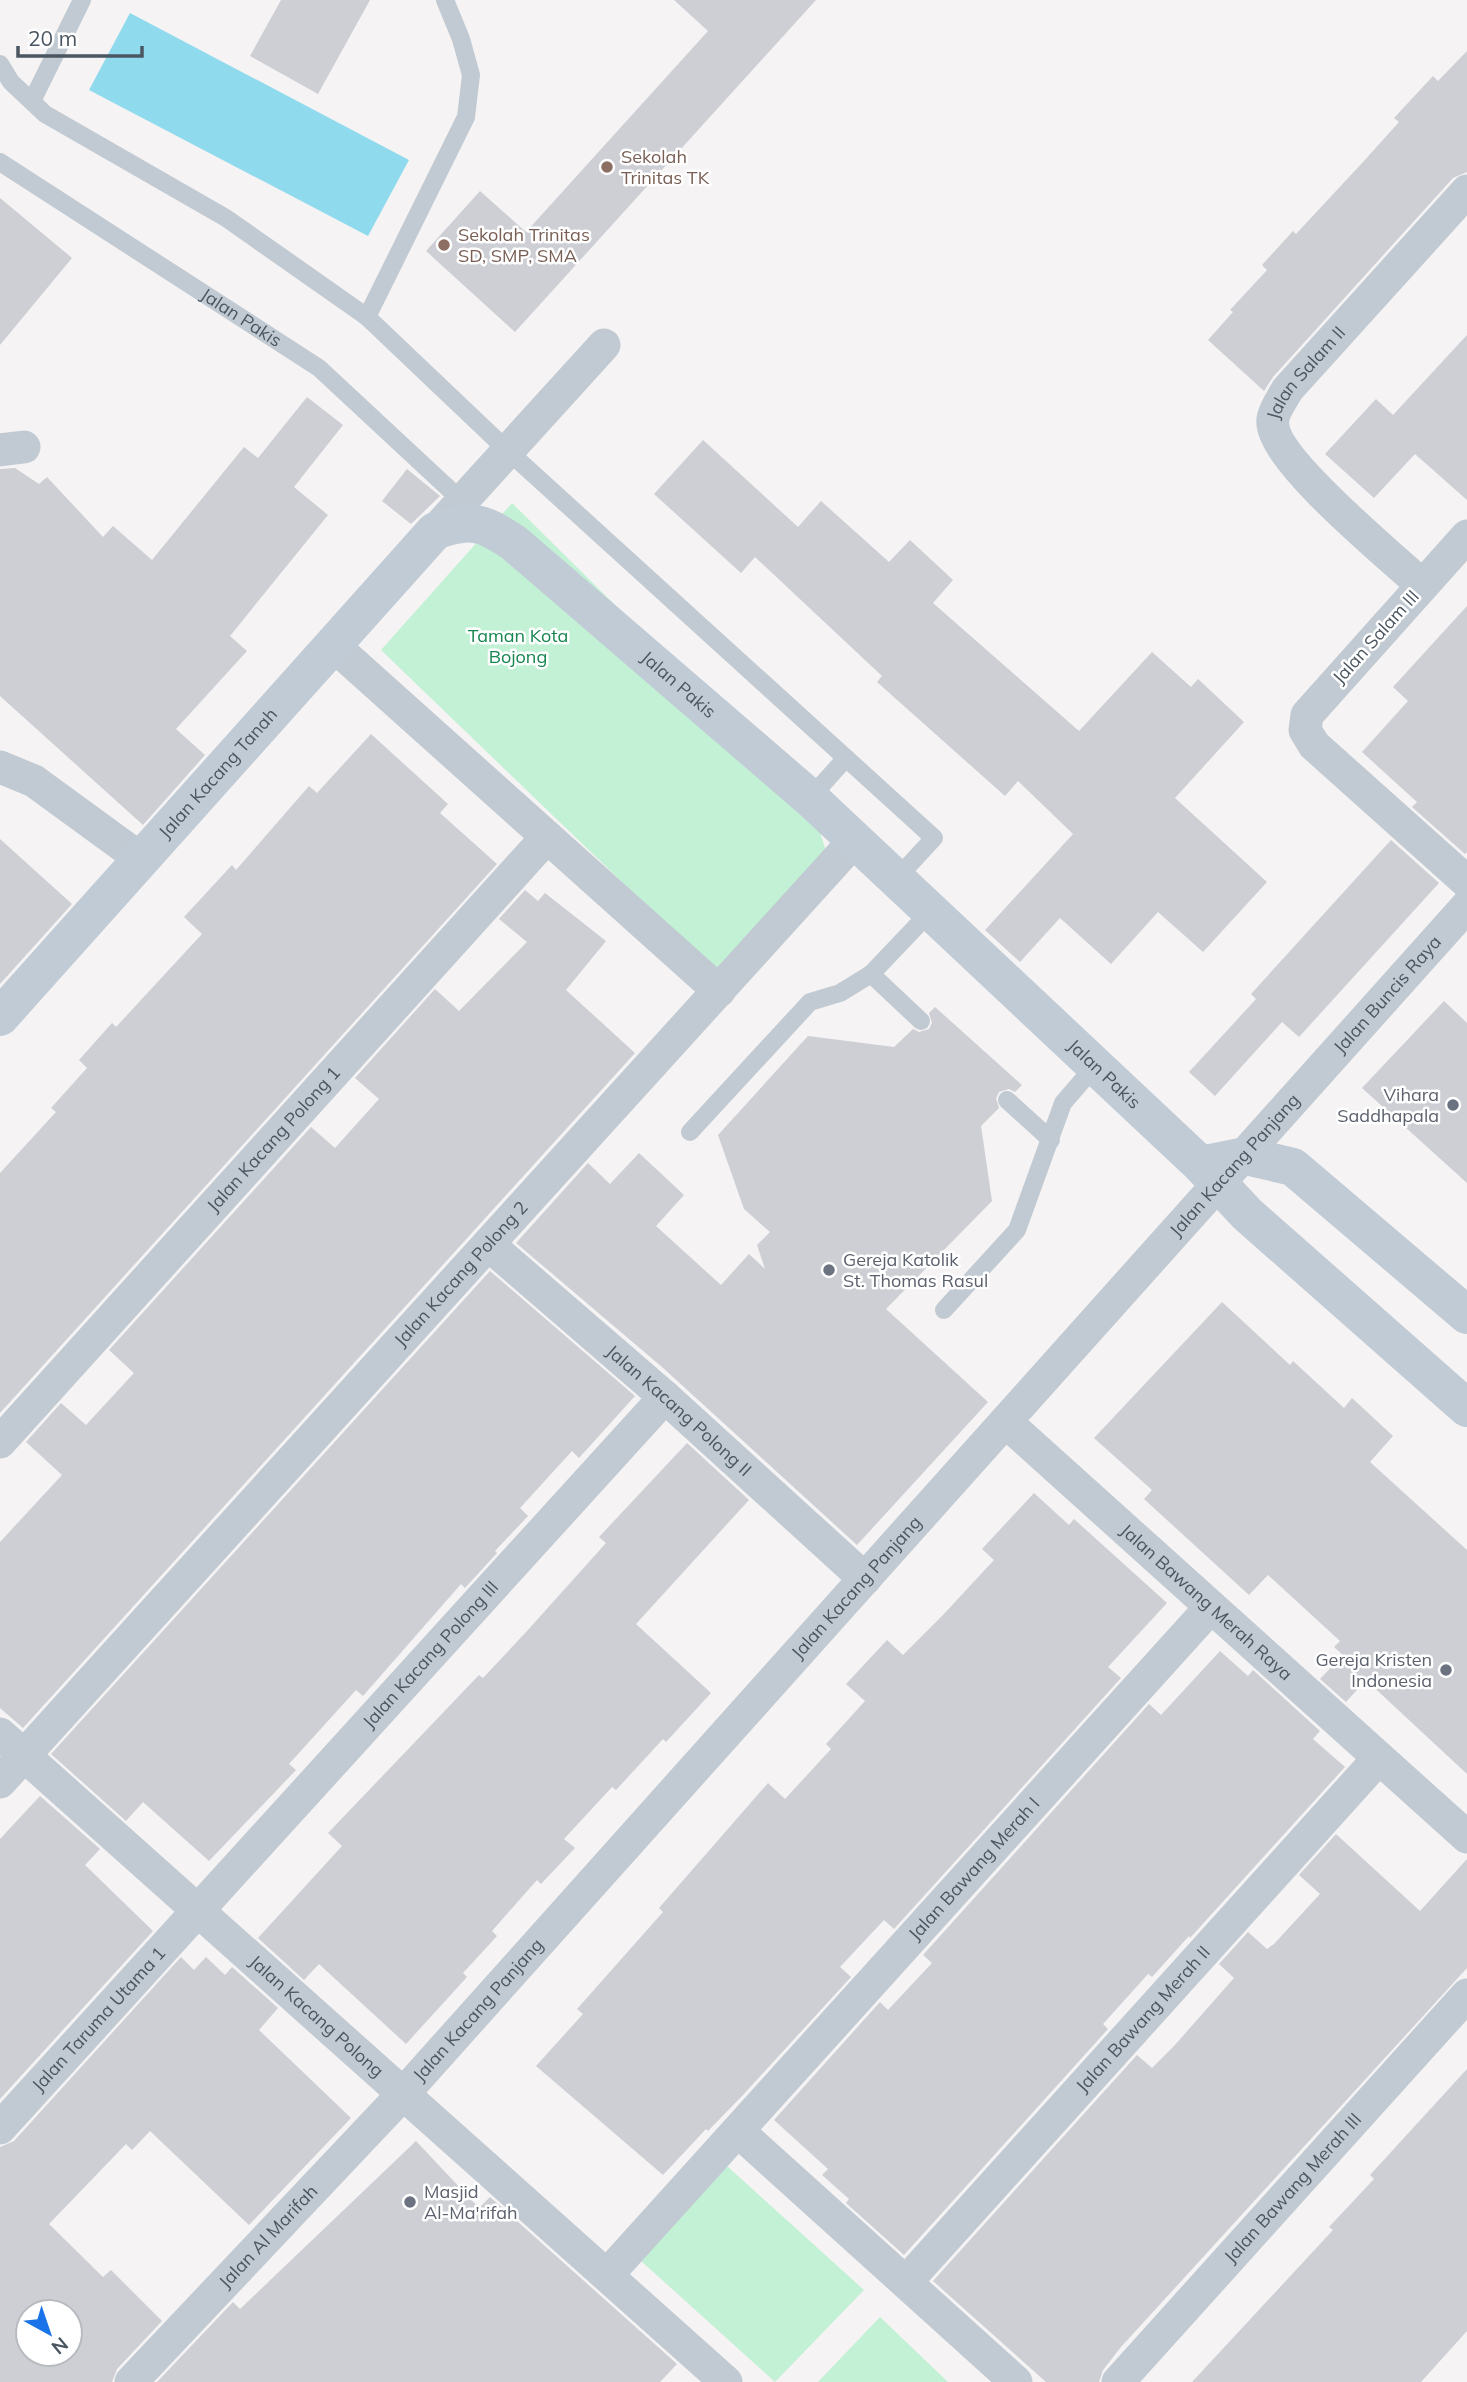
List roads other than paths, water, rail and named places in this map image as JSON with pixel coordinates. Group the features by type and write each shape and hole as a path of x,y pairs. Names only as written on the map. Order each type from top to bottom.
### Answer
{"street":[{"name":"Jalan Salam II","path":"1422,585 1301,472 1277,439 1272,420 1287,390 1467,191"},
{"path":"435,531 604,345"},
{"name":"Jalan Pakis","path":"435,531 461,522 490,526 514,542 810,798"},
{"name":"Jalan Kacang Tanah","path":"0,1017 435,531"},
{"name":"Jalan Salam III","path":"1467,536 1307,715 1305,730 1314,745 1467,882"},
{"path":"333,645 719,991"},
{"path":"0,767 34,780 141,859"},
{"path":"810,798 856,840"},
{"name":"Jalan Kacang Polong 1","path":"0,1442 547,837"},
{"name":"Jalan Pakis","path":"856,840 1210,1176 1467,1408"},
{"name":"Jalan Kacang Polong 2","path":"0,1782 12,1745 489,1245 856,840"},
{"name":"Jalan Buncis Raya","path":"1311,1084 1467,906"},
{"name":"Jalan Kacang Panjang","path":"1246,1156 1311,1084"},
{"path":"1210,1176 1246,1156 1293,1167 1467,1315"},
{"name":"Jalan Kacang Panjang","path":"404,2093 1007,1423 1210,1176"},
{"name":"Jalan Kacang Polong II","path":"489,1245 665,1397 865,1580"},
{"name":"Jalan Kacang Polong III","path":"198,1910 665,1397"},
{"name":"Jalan Bawang Merah Raya","path":"1007,1423 1467,1837"},
{"name":"Jalan Bawang Merah I","path":"608,2274 1211,1607"},
{"name":"Jalan Kacang Polong","path":"12,1745 726,2382"},
{"name":"Jalan Bawang Merah II","path":"906,2283 1380,1758"},
{"name":"Jalan Taruma Utama 1","path":"0,2128 198,1910"},
{"name":"Jalan Bawang Merah III","path":"1118,2382 1467,1995"},
{"name":"Jalan Al Marifah","path":"131,2382 404,2093"},
{"path":"738,2131 1016,2382"}],"lane":[{"path":"32,101 82,0"},
{"path":"367,317 466,117 471,75 461,39 445,0"},
{"path":"0,64 11,82 45,114 226,218 367,317 508,451 934,838 897,878"},
{"name":"Jalan Pakis","path":"0,162 319,368 462,501"},
{"path":"810,798 846,758"},
{"path":"690,1132 810,1002 840,993 871,974 931,911"},
{"path":"871,974 921,1021"},
{"path":"944,1310 1017,1230 1063,1103 1095,1066"},
{"path":"1007,1100 1051,1140"}],"water":[{"path":"130,13 409,160 368,236 89,90"}],"place":[{"name":"Sekolah Trinitas TK","path":"607,167"},
{"name":"Sekolah Trinitas SD, SMP, SMA","path":"444,245"},
{"name":"Vihara Saddhapala","path":"1453,1105"},
{"name":"Gereja Katolik St. Thomas Rasul","path":"829,1270"},
{"name":"Gereja Kristen Indonesia","path":"1446,1670"},
{"name":"Masjid Al-Ma'rifah","path":"410,2202"}],"park label":[{"name":"Taman Kota Bojong","path":"518,646"}]}
